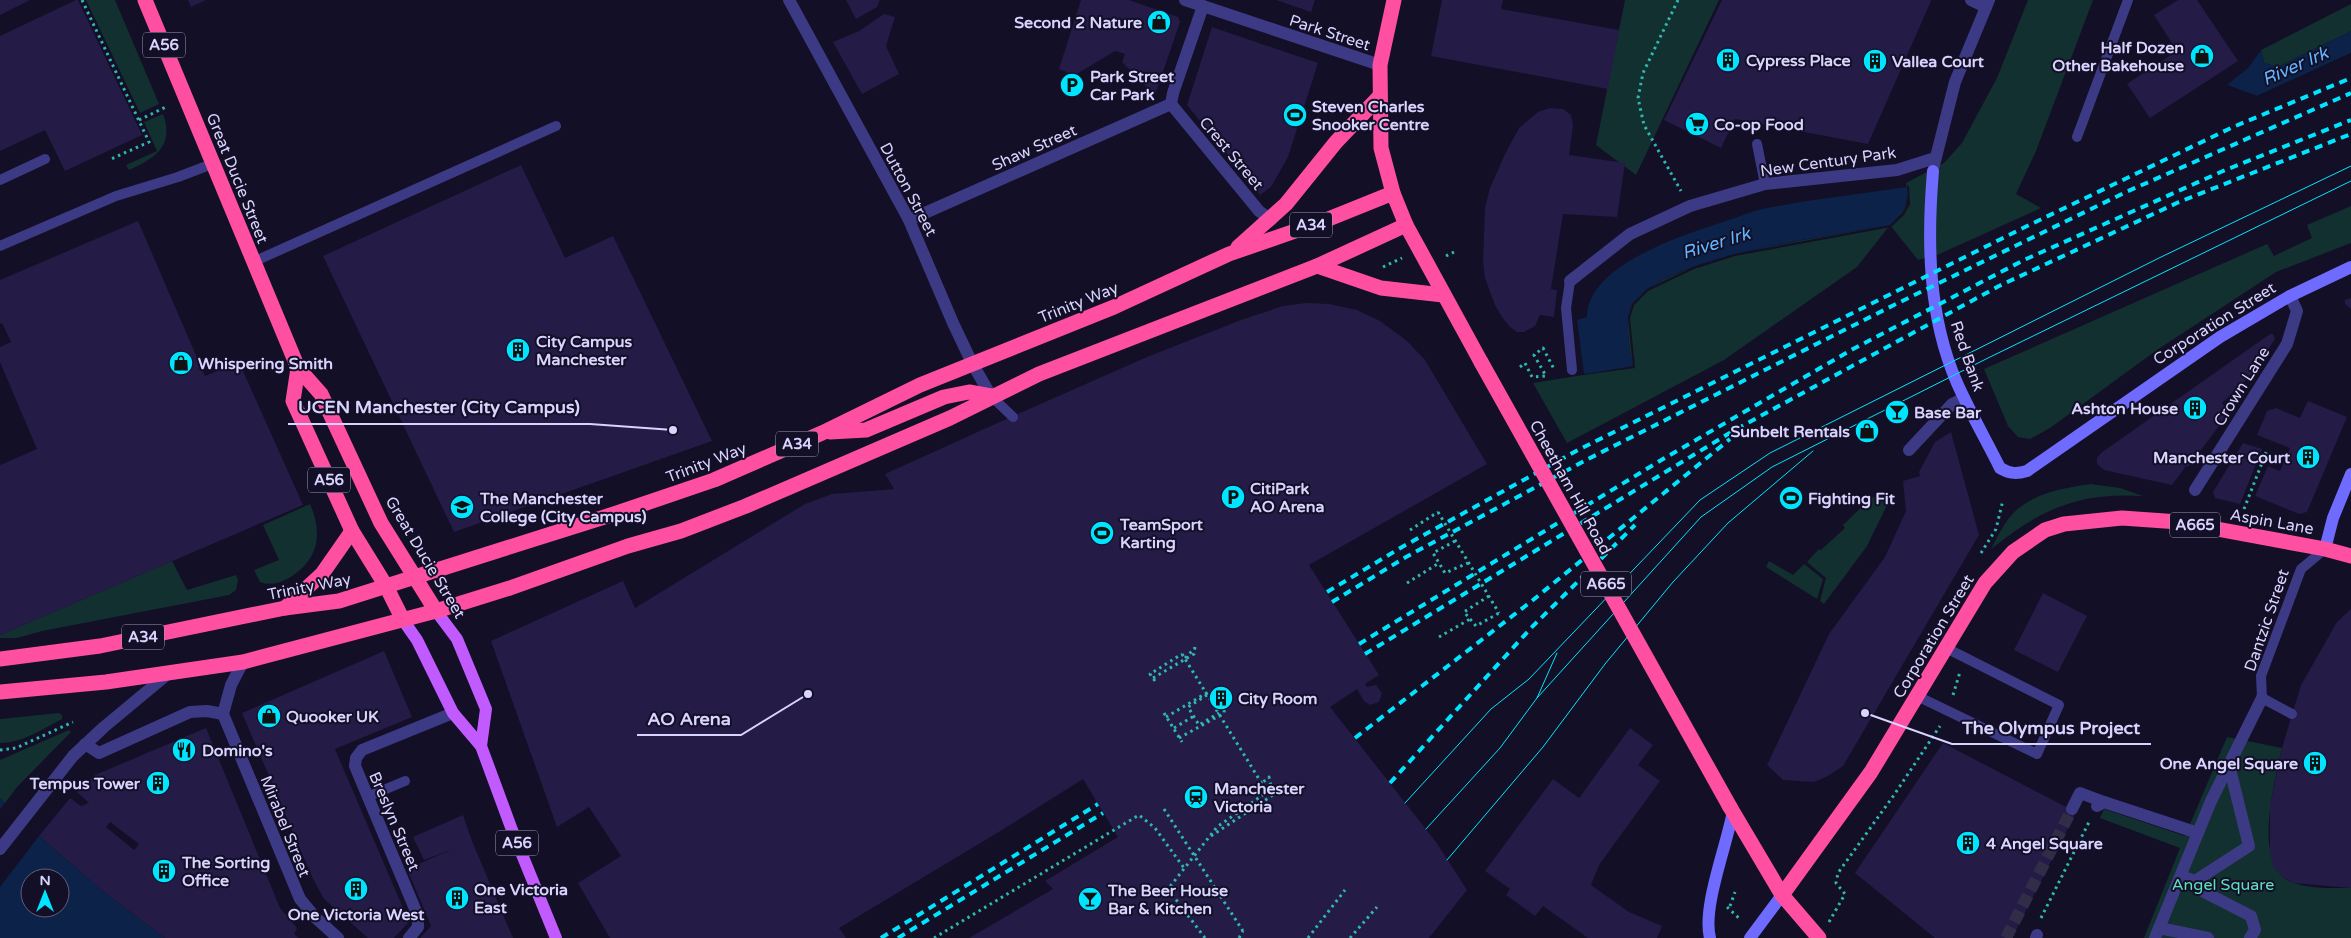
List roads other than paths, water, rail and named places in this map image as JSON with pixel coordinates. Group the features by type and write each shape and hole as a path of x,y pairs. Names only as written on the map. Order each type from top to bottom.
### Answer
{"highway":[{"name":"Great Ducie Street","path":"145,0 298,368 321,394 382,523 436,611"},
{"name":"Cheetham Hill Road","path":"1394,0 1380,65 1381,148 1393,193 1406,225 1443,295 1732,809 1782,895 1819,938"},
{"path":"1229,254 1271,220 1303,185 1336,142 1380,97"},
{"name":"Trinity Way","path":"0,659 100,646 285,608 338,601 608,516 714,480 822,433 920,385 1114,307 1229,254 1321,222 1393,193"},
{"path":"1316,266 1406,225"},
{"path":"1316,266 1381,288 1443,295"},
{"name":"A34","path":"0,692 106,682 243,662 436,611 510,588 628,546 682,531 755,502 942,422 991,396 1039,374 1316,266"},
{"name":"Great Ducie Street","path":"298,368 293,401 352,531 386,586 403,620"},
{"path":"822,433 866,430 944,397 969,392 991,396"},
{"name":"Aspin Lane","path":"2064,524 2122,518 2179,522 2325,549"},
{"name":"Corporation Street","path":"1782,895 1857,793 1985,583 2003,561 2045,530 2064,524"},
{"path":"285,608 322,574 352,531"},
{"name":"A665","path":"2325,549 2351,556"}],"main road":[{"name":"Great Ducie Street","path":"436,611 456,639 486,709 482,746"},
{"name":"Great Ducie Street","path":"403,620 417,640 452,713 482,746 512,830 556,938"}],"street":[{"name":"Dutton Street","path":"789,0 909,220 972,363 991,396"},
{"name":"Park Street","path":"1185,0 1206,3 1380,65"},
{"path":"1935,158 1955,82 1988,3 1971,0"},
{"path":"1171,104 1206,3"},
{"name":"Shaw Street","path":"909,220 1171,104"},
{"name":"Crest Street","path":"1171,104 1259,211 1271,220"},
{"name":"Red Bank","path":"1935,158 1929,217 1930,266 1940,330 1956,382 2000,468 2013,474 2027,471"},
{"name":"New Century Park","path":"1570,280 1630,234 1690,206 1765,184 1897,170 1935,158"},
{"name":"Corporation Street","path":"2027,471 2220,337 2290,296 2351,267"},
{"name":"Crown Lane","path":"2195,490 2287,344 2297,311 2290,296"},
{"path":"1909,450 1952,404 1964,398"},
{"path":"2325,549 2333,518 2351,474"},
{"path":"85,744 99,753 190,712 207,711 223,714 231,685 243,662"},
{"path":"0,849 27,813 85,744 169,673"},
{"path":"2203,938 2157,933 2198,833 2262,698"},
{"name":"Breslyn Street","path":"408,938 418,927 418,916 367,797 355,766 356,758 362,750 452,713"},
{"name":"Mirabel Street","path":"223,714 300,898 316,918 338,938"},
{"path":"2195,881 2249,846 2229,765"},
{"path":"2072,809 2080,793 2098,807 2198,833"},
{"path":"1710,938 1707,927 1732,809"},
{"path":"2180,875 2195,881 2204,892 2251,916 2255,930 2250,938"},
{"name":"Corporation Street","path":"1750,938 1782,895"}],"lane":[{"path":"2077,137 2128,0"},
{"path":"253,262 556,126"},
{"path":"1757,144 1765,184"},
{"path":"0,180 45,160"},
{"path":"0,246 116,196 178,177 212,164"},
{"path":"1570,280 1566,308 1572,370"},
{"path":"991,396 1012,417"},
{"name":"Dantzic Street","path":"2262,698 2261,676 2301,569 2325,549"},
{"path":"1917,696 2037,754 2059,705 1946,648"},
{"path":"2262,698 2292,714"},
{"path":"367,797 405,782"}],"water":[{"name":"River Irk","path":"2351,31 2351,53 2257,96 2227,85 2248,68 2261,50 2264,63 2278,67"},
{"name":"River Irk","path":"1907,187 1906,204 1899,216 1890,225 1752,250 1714,260 1680,272 1652,286 1633,303 1628,317 1628,334 1633,367 1584,374 1577,320 1587,317 1591,299 1603,282 1619,268 1640,255 1685,235 1761,209"},
{"path":"0,798 39,836 104,892 165,938 0,938"}],"tunnel":[{"path":"2006,938 2072,809"}],"tram line":[{"path":"1405,803 1491,709 1529,679 1700,500 1770,453 2159,258 2351,166"},
{"path":"1537,698 1701,517 1772,467 1988,358 2351,181"},
{"path":"1447,860 1543,747 1605,664 1673,582 1728,523 1813,451"},
{"path":"1426,829 1500,748 1537,698 1557,653"}],"railway":[{"path":"1327,592 1402,547 1578,450 2021,229 2233,127 2351,78"},
{"path":"1332,602 1406,557 1588,459 1894,305 2126,192 2351,93"},
{"path":"1359,644 1663,459 1853,349 2024,260 2223,171 2351,120"},
{"path":"1365,654 1733,431 1999,286 2179,202 2351,134"},
{"path":"1355,738 1533,600 1730,439"},
{"path":"1390,783 1531,628 1635,525"},
{"path":"881,938 1098,804"},
{"path":"898,938 1103,813"}],"place":[{"name":"Second 2 Nature","path":"1159,22"},
{"name":"Half Dozen Other Bakehouse","path":"2202,56"},
{"name":"Cypress Place","path":"1728,60"},
{"name":"Vallea Court","path":"1875,61"},
{"name":"Park Street Car Park","path":"1072,85"},
{"name":"Steven Charles Snooker Centre","path":"1295,115"},
{"name":"Co-op Food","path":"1697,124"},
{"name":"City Campus Manchester","path":"518,350"},
{"name":"Whispering Smith","path":"181,363"},
{"name":"Ashton House","path":"2195,408"},
{"name":"Base Bar","path":"1897,412"},
{"name":"UCEN Manchester (City Campus)","path":"673,430"},
{"name":"Sunbelt Rentals","path":"1867,431"},
{"name":"Manchester Court","path":"2308,457"},
{"name":"CitiPark AO Arena","path":"1233,497"},
{"name":"Fighting Fit","path":"1791,498"},
{"name":"The Manchester College (City Campus)","path":"462,507"},
{"name":"TeamSport Karting","path":"1102,533"},
{"name":"AO Arena","path":"808,694"},
{"name":"City Room","path":"1221,698"},
{"name":"The Olympus Project","path":"1865,713"},
{"name":"Quooker UK","path":"269,716"},
{"name":"Domino's","path":"184,750"},
{"name":"One Angel Square","path":"2315,763"},
{"name":"Tempus Tower","path":"158,783"},
{"name":"Manchester Victoria","path":"1196,797"},
{"name":"4 Angel Square","path":"1968,843"},
{"name":"The Sorting Office","path":"164,871"},
{"name":"One Victoria West","path":"356,889"},
{"name":"One Victoria East","path":"457,898"},
{"name":"The Beer House Bar & Kitchen","path":"1090,899"}],"park label":[{"name":"Angel Square","path":"2223,884"}]}
